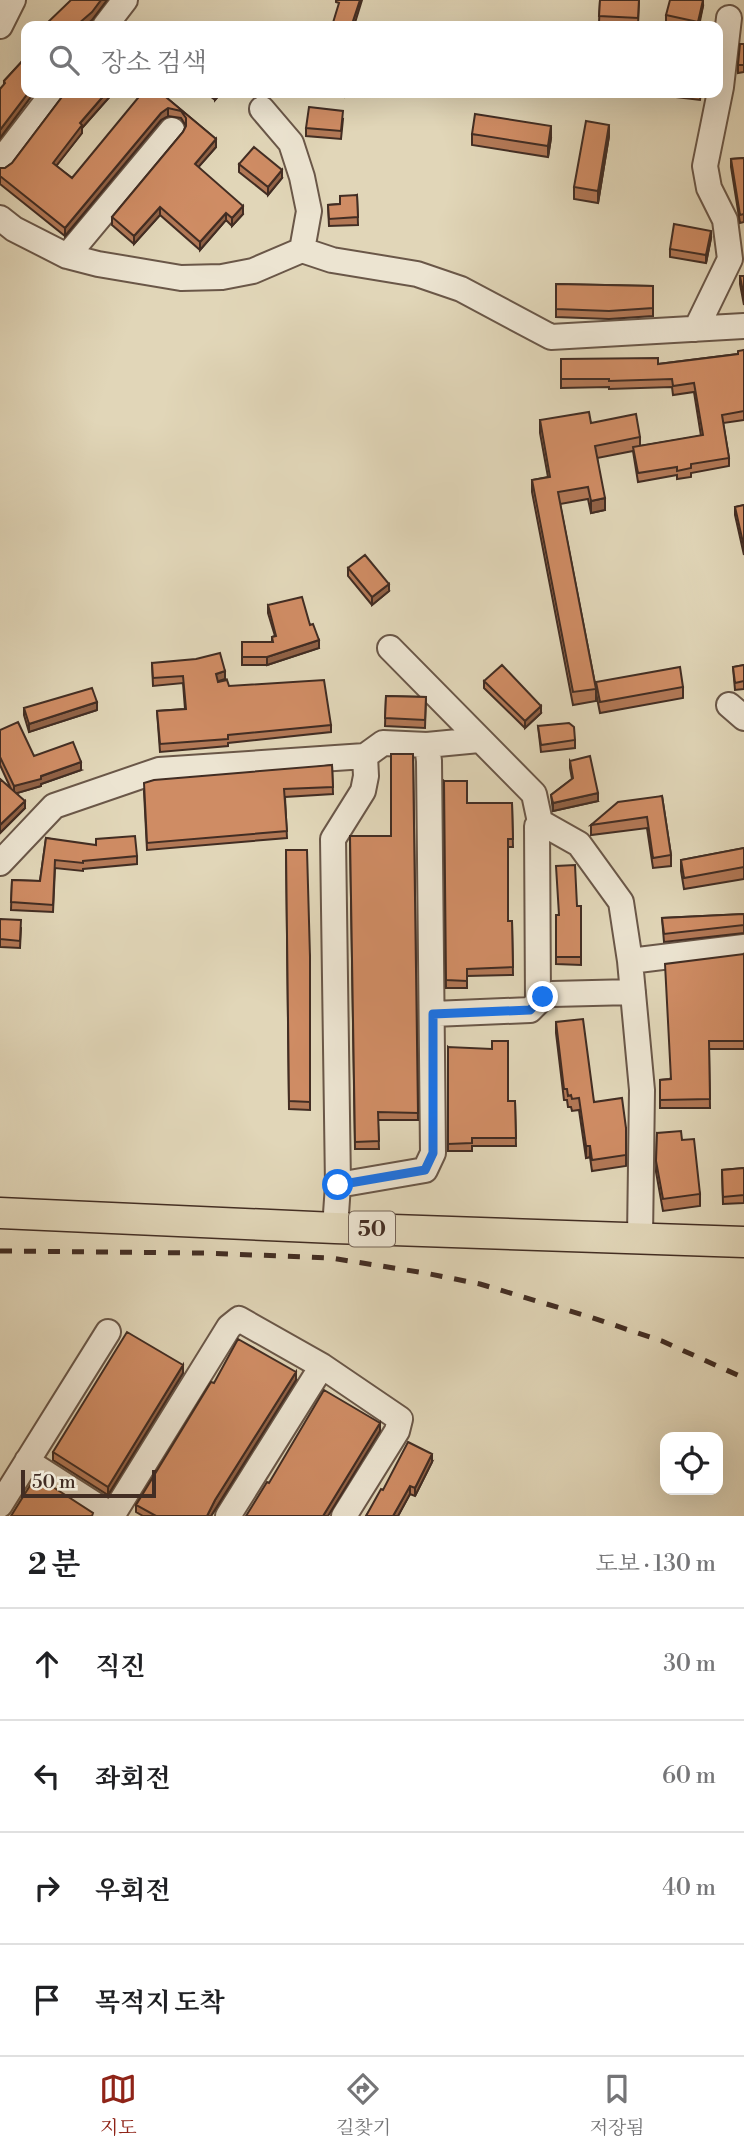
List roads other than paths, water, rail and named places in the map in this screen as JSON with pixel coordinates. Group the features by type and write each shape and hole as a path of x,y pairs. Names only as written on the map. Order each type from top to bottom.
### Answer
{"main road":[{"name":"50","path":"0,1213 744,1242"}],"street":[{"path":"0,26 13,0"},
{"path":"109,21 125,0"},
{"path":"723,72 731,14"},
{"path":"0,162 49,98"},
{"path":"696,329 737,258 709,188 705,166 719,98"},
{"path":"262,109 291,143 302,177 309,211 302,250"},
{"path":"67,256 172,130"},
{"path":"0,218 14,229 67,256 181,278 222,277 253,271 302,250 332,260 417,275 461,289 551,337 744,326"},
{"path":"390,648 534,794 540,822 537,826 538,1002"},
{"path":"0,863 54,806 159,770 365,756 383,743 427,745 479,740"},
{"path":"338,1185 425,1170 433,1153 427,745"},
{"path":"335,1228 338,1185 332,839 363,791 366,776 365,756"},
{"path":"540,822 579,844 621,902 630,961 642,1090 640,1237"},
{"path":"630,961 744,947"},
{"path":"433,1014 530,1010 543,997 552,994 633,992"},
{"path":"27,1461 112,1516 229,1327 239,1319 322,1366 400,1419 397,1431 344,1516"},
{"path":"0,1504 108,1332"},
{"path":"228,1516 322,1366"}],"railway":[{"path":"0,1251 204,1253 331,1258 425,1273 480,1284 590,1317 662,1341 744,1378"}]}
